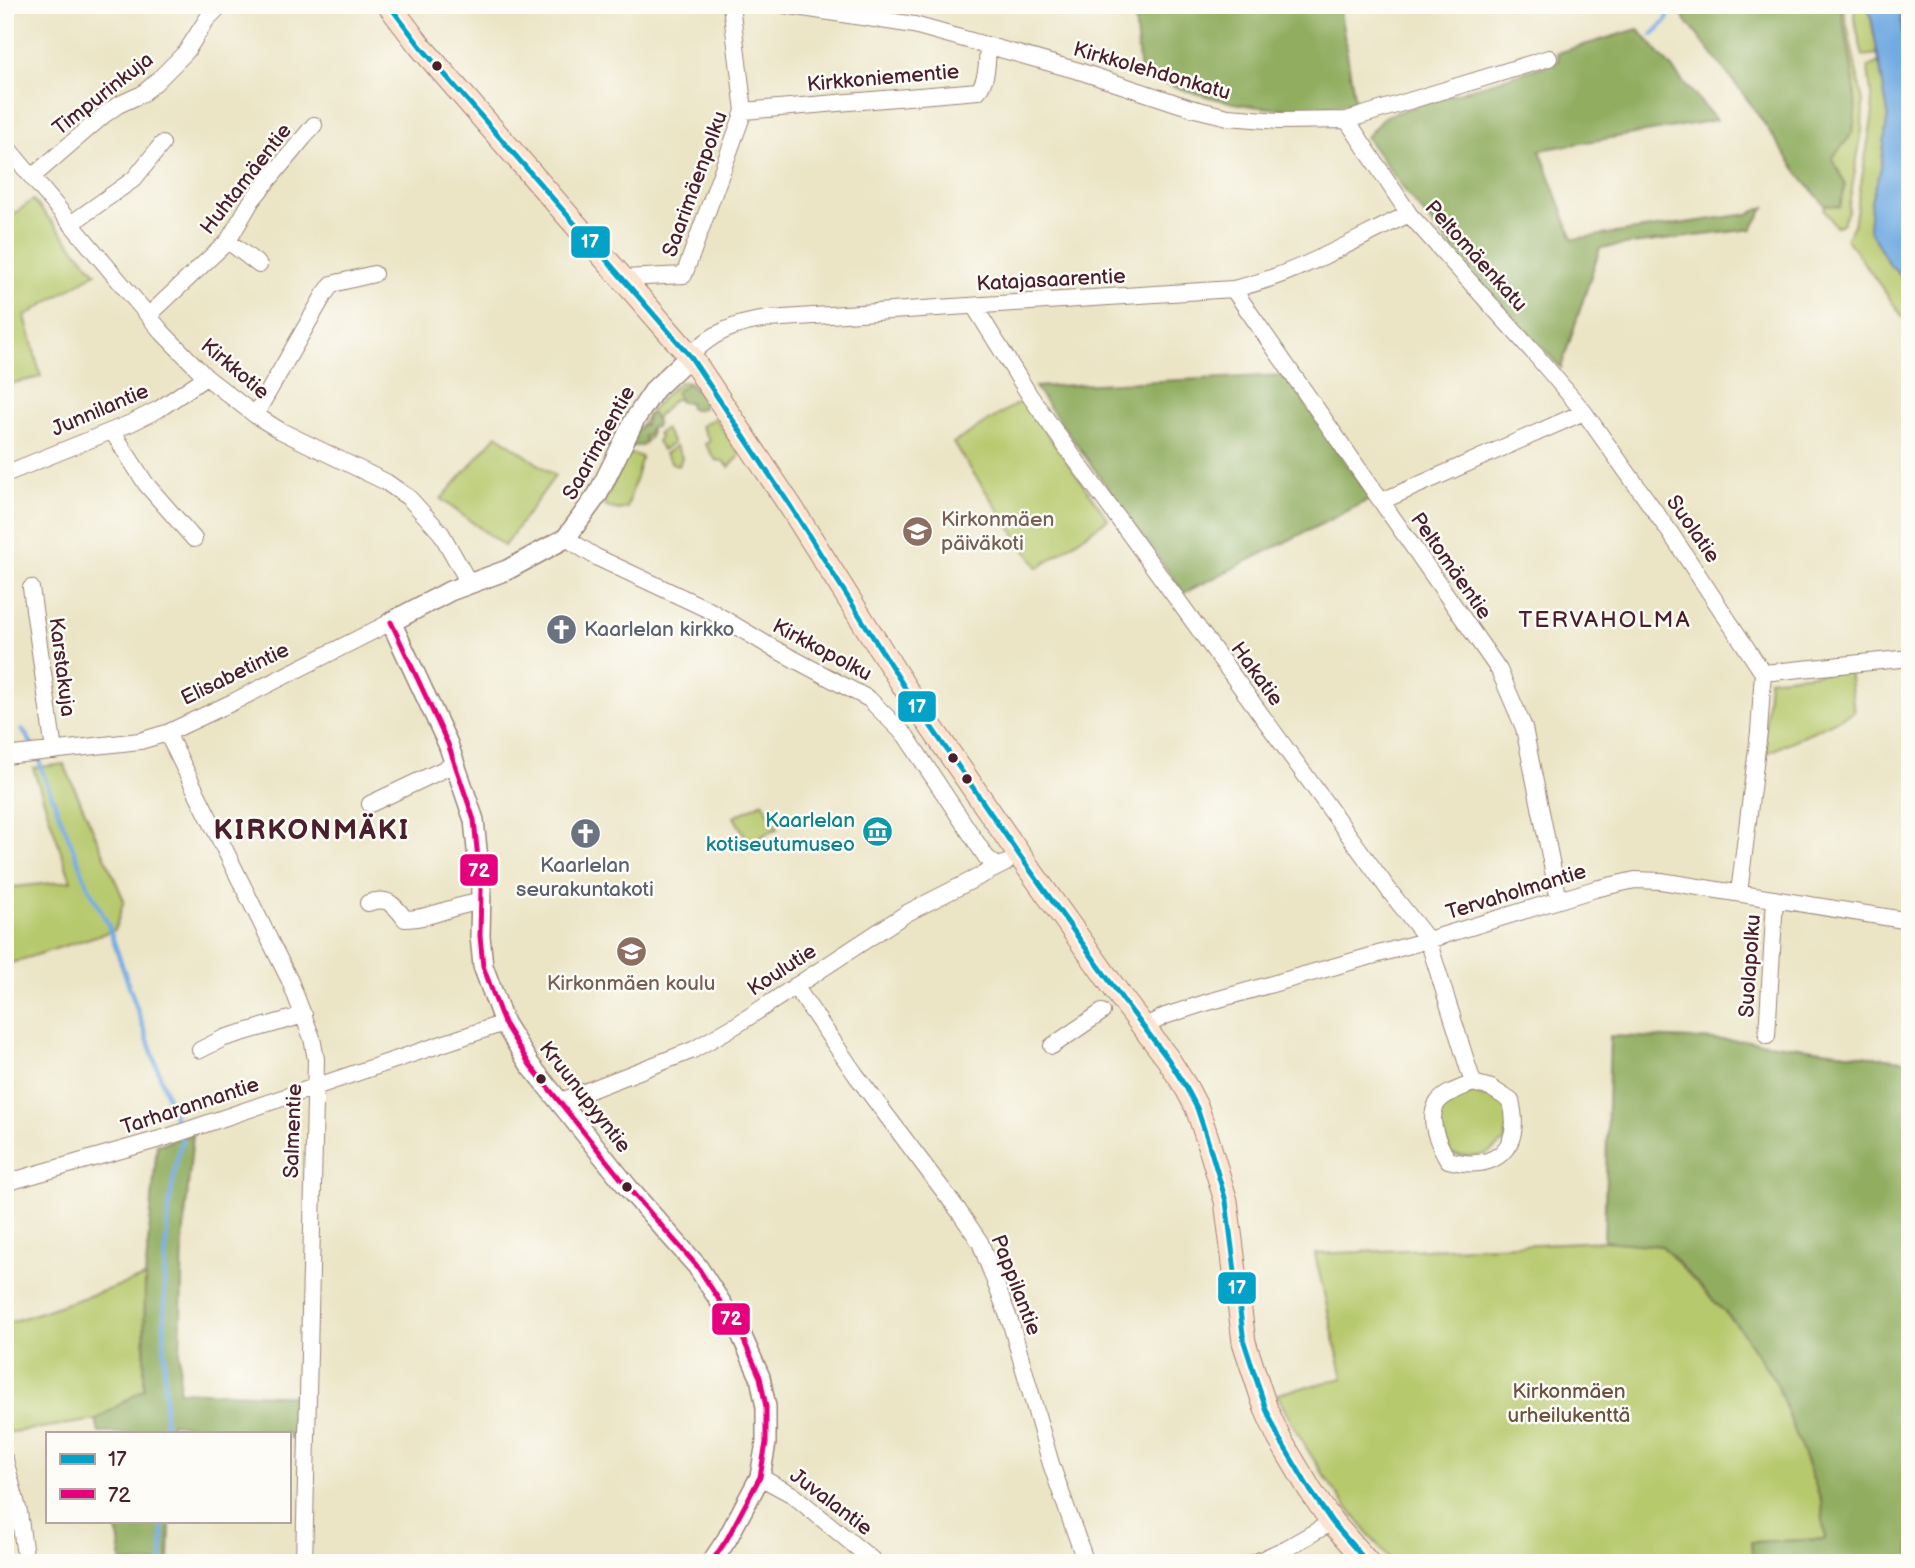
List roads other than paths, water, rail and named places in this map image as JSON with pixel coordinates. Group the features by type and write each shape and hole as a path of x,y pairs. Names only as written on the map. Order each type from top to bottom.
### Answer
{"main road":[{"path":"389,5 429,56 625,278 690,356 912,699 1020,856 1187,1089 1197,1108 1226,1201 1244,1342 1266,1409 1279,1438 1332,1522 1368,1563"}],"street":[{"name":"Timpurinkuja","path":"32,177 118,104 142,94 155,83 186,52 207,19 221,5"},
{"name":"Saarimäenpolku","path":"625,278 684,275 744,111 731,5"},
{"name":"Kirkkolehdonkatu","path":"784,5 914,25 1228,117 1279,121 1347,120 1549,58"},
{"name":"Kirkkoniementie","path":"744,111 978,91 987,66 988,45"},
{"name":"Peltomäenkatu","path":"1347,120 1409,214 1584,412"},
{"name":"Huhtamäentie","path":"149,315 228,241 252,200 314,125"},
{"path":"73,226 79,218 134,179 162,144"},
{"name":"Kirkkotie","path":"5,145 149,315 206,377 255,415 386,482 410,498 441,533 470,583"},
{"name":"Katajasaarentie","path":"690,356 725,329 743,323 779,318 1233,289 1273,279 1409,214"},
{"path":"228,241 259,265"},
{"path":"255,415 332,284 374,274"},
{"name":"Peltomäentie","path":"1233,289 1499,670 1524,728 1559,900"},
{"name":"Hakatie","path":"974,306 1030,396 1069,451 1428,940 1472,1083"},
{"name":"Saarimäentie","path":"470,583 507,570 566,538 598,494 635,419 655,389 690,356"},
{"name":"Junnilantie","path":"5,474 159,409 206,377"},
{"path":"1381,501 1584,412"},
{"name":"Suolatie","path":"1584,412 1676,541 1763,673"},
{"path":"112,431 146,484 194,539"},
{"name":"Kirkkopolku","path":"566,538 596,557 709,610 771,647 869,699 906,736 986,857 999,867"},
{"name":"Elisabetintie","path":"5,756 140,741 167,733 470,583"},
{"name":"Karstakuja","path":"31,588 42,752"},
{"name":"Kruunupyyntie","path":"391,622 432,709 474,820 483,966 504,1023 530,1065 559,1102 696,1266 740,1332 760,1377 766,1408 766,1443 760,1477 711,1563"},
{"path":"1739,893 1759,732 1763,673 1910,658"},
{"name":"Salmentie","path":"167,733 290,981 312,1038 316,1059 304,1563"},
{"path":"370,804 455,764"},
{"name":"Koulutie","path":"559,1102 693,1050 738,1024 906,913 1020,856"},
{"name":"Tervaholmantie","path":"1144,1027 1165,1016 1205,1003 1634,880 1661,881 1910,921"},
{"path":"368,903 385,899 391,901 405,919 414,919 465,903 481,902"},
{"name":"Suolapolku","path":"1766,1036 1775,899"},
{"name":"Pappilantie","path":"795,986 856,1075 980,1242 1011,1324 1051,1464 1086,1563"},
{"path":"1052,1046 1102,1012"},
{"path":"200,1050 224,1038 304,1015"},
{"name":"Tarharannantie","path":"5,1183 182,1132 504,1023"},
{"path":"1472,1083 1491,1088 1511,1101 1515,1116 1514,1130 1512,1141 1499,1156 1482,1162 1463,1164 1448,1160 1438,1140 1434,1119 1436,1104 1445,1096 1472,1083"},
{"path":"5,1460 19,1512 26,1563"},
{"name":"Juvalantie","path":"760,1477 793,1495 876,1563"},
{"path":"1254,1563 1332,1522"}],"water":[{"path":"1869,5 1899,5 1907,70 1910,74 1910,285 1889,264 1869,229 1871,201 1881,168 1888,113"}],"waterway":[{"path":"1652,35 1666,21 1673,5"},
{"path":"22,729 34,747"},
{"path":"38,755 89,888 107,922 182,1139 174,1174 166,1247 165,1432"},
{"path":"162,1563 163,1522"}],"place":[{"name":"Kirkonmäen päiväkoti","path":"918,531"},
{"name":"Kaarlelan kirkko","path":"561,629"},
{"name":"Kaarlelan kotiseutumuseo","path":"878,832"},
{"name":"Kaarlelan seurakuntakoti","path":"585,833"},
{"name":"Kirkonmäen koulu","path":"631,951"}],"district":[{"name":"TERVAHOLMA","path":"1605,620"},
{"name":"KIRKONMÄKI","path":"312,830"}],"park label":[{"name":"Kirkonmäen urheilukenttä","path":"1569,1403"}]}
